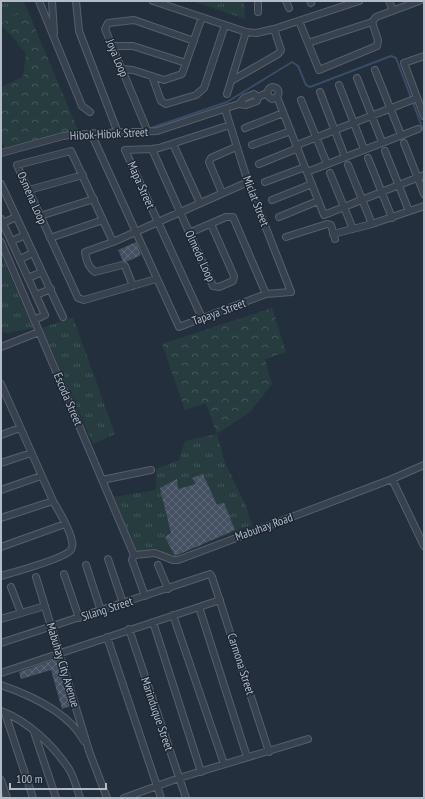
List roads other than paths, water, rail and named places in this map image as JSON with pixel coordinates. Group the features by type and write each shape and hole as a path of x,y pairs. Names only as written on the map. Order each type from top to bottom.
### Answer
{"street":[{"path":"39,1 82,106 90,112"},
{"path":"52,1 54,39"},
{"path":"80,1 76,1 79,31 118,133"},
{"path":"153,1 246,32 256,33 274,29 359,1"},
{"path":"258,1 258,12"},
{"path":"286,1 289,8"},
{"path":"389,1 393,10"},
{"path":"308,43 372,22 376,17 416,2"},
{"path":"122,69 133,70 164,80 182,74 202,17"},
{"name":"Joya Loop","path":"148,132 105,29 108,23 134,20 194,41"},
{"path":"299,21 318,70 377,46 378,40 372,22"},
{"path":"152,76 161,101 166,104 196,95 204,88 225,25"},
{"path":"231,81 278,54 281,50 274,29"},
{"path":"227,94 246,32"},
{"path":"112,46 133,46 186,64"},
{"path":"424,56 404,62 424,116"},
{"path":"375,70 401,135"},
{"path":"357,78 382,142"},
{"path":"339,85 364,149"},
{"path":"277,97 274,99 270,98 267,94 269,88 272,87 278,90 279,94 277,97 324,215 424,175"},
{"path":"320,92 345,157"},
{"name":"Hibok-Hibok Street","path":"1,153 63,136 91,133 157,131 239,104 246,105 252,103 257,101 258,97 267,94"},
{"path":"259,164 334,130 417,98"},
{"path":"301,100 327,164"},
{"name":"Miclat Street","path":"225,109 248,182 290,292"},
{"path":"245,128 283,113"},
{"name":"Mapa Street","path":"202,318 125,150 152,149 174,144 230,125"},
{"path":"265,182 327,164 418,128"},
{"path":"252,145 290,131"},
{"name":"Tapaya Street","path":"91,133 179,327 266,294 290,292"},
{"path":"174,144 200,203"},
{"path":"404,144 424,194"},
{"path":"222,193 209,162 211,158 236,147"},
{"name":"Olmedo Loop","path":"152,149 213,286 219,288 233,281 234,276 211,224"},
{"name":"Osmena Loop","path":"113,242 71,151 17,165 78,298 84,300 156,279"},
{"path":"385,151 409,211"},
{"path":"368,158 392,218"},
{"path":"348,165 372,224"},
{"path":"330,173 353,229"},
{"path":"29,190 83,175"},
{"path":"133,286 125,266 122,265 95,272 91,269 85,252 113,242 248,182"},
{"path":"1,184 64,317"},
{"path":"272,200 312,184"},
{"path":"1,201 8,198"},
{"path":"40,216 94,199"},
{"path":"279,217 318,201"},
{"path":"286,237 327,224 331,225 334,237 353,229 392,218 424,206"},
{"path":"16,217 2,221 45,315 34,320"},
{"path":"189,233 226,217 233,217 266,294"},
{"path":"50,238 103,220"},
{"path":"12,241 25,235"},
{"name":"Escoda Street","path":"1,242 134,555 132,560 145,596"},
{"path":"20,259 34,253"},
{"path":"28,278 42,272"},
{"path":"36,295 51,290"},
{"path":"1,347 39,332"},
{"path":"1,384 41,476 65,524 72,543 70,552 1,576"},
{"path":"1,404 8,401"},
{"path":"1,435 20,428"},
{"path":"1,463 32,453"},
{"path":"424,465 392,479 424,546"},
{"path":"102,480 152,470"},
{"path":"1,490 41,476"},
{"name":"Mabuhay Road","path":"134,555 156,553 167,559 178,560 392,479"},
{"path":"1,518 53,501"},
{"path":"1,547 65,524"},
{"path":"108,558 123,604"},
{"path":"158,564 168,589"},
{"path":"86,565 101,611"},
{"path":"64,574 79,618"},
{"name":"Silang Street","path":"1,643 123,604 210,574 212,577"},
{"name":"Mabuhay City Avenue","path":"36,577 90,754 107,798"},
{"name":"Carmona Street","path":"212,577 269,752"},
{"path":"11,587 20,613"},
{"path":"1,673 107,636 220,600"},
{"path":"1,619 45,606"},
{"path":"199,606 247,757"},
{"path":"173,616 224,764"},
{"path":"153,622 201,772"},
{"name":"Marinduque Street","path":"129,629 186,798"},
{"path":"107,636 161,798"},
{"name":"Mabuhay City Avenue","path":"1,685 22,692 65,718 80,734 90,754"},
{"path":"3,712 34,731 50,745 70,770 80,798"},
{"path":"3,712 33,798"},
{"path":"34,731 56,798"},
{"path":"124,798 136,796 179,778 308,739"},
{"path":"1,780 7,798"}],"waterway":[{"path":"151,128 227,102 292,62 298,66 306,85 310,87 391,56 396,58 424,132"}]}
